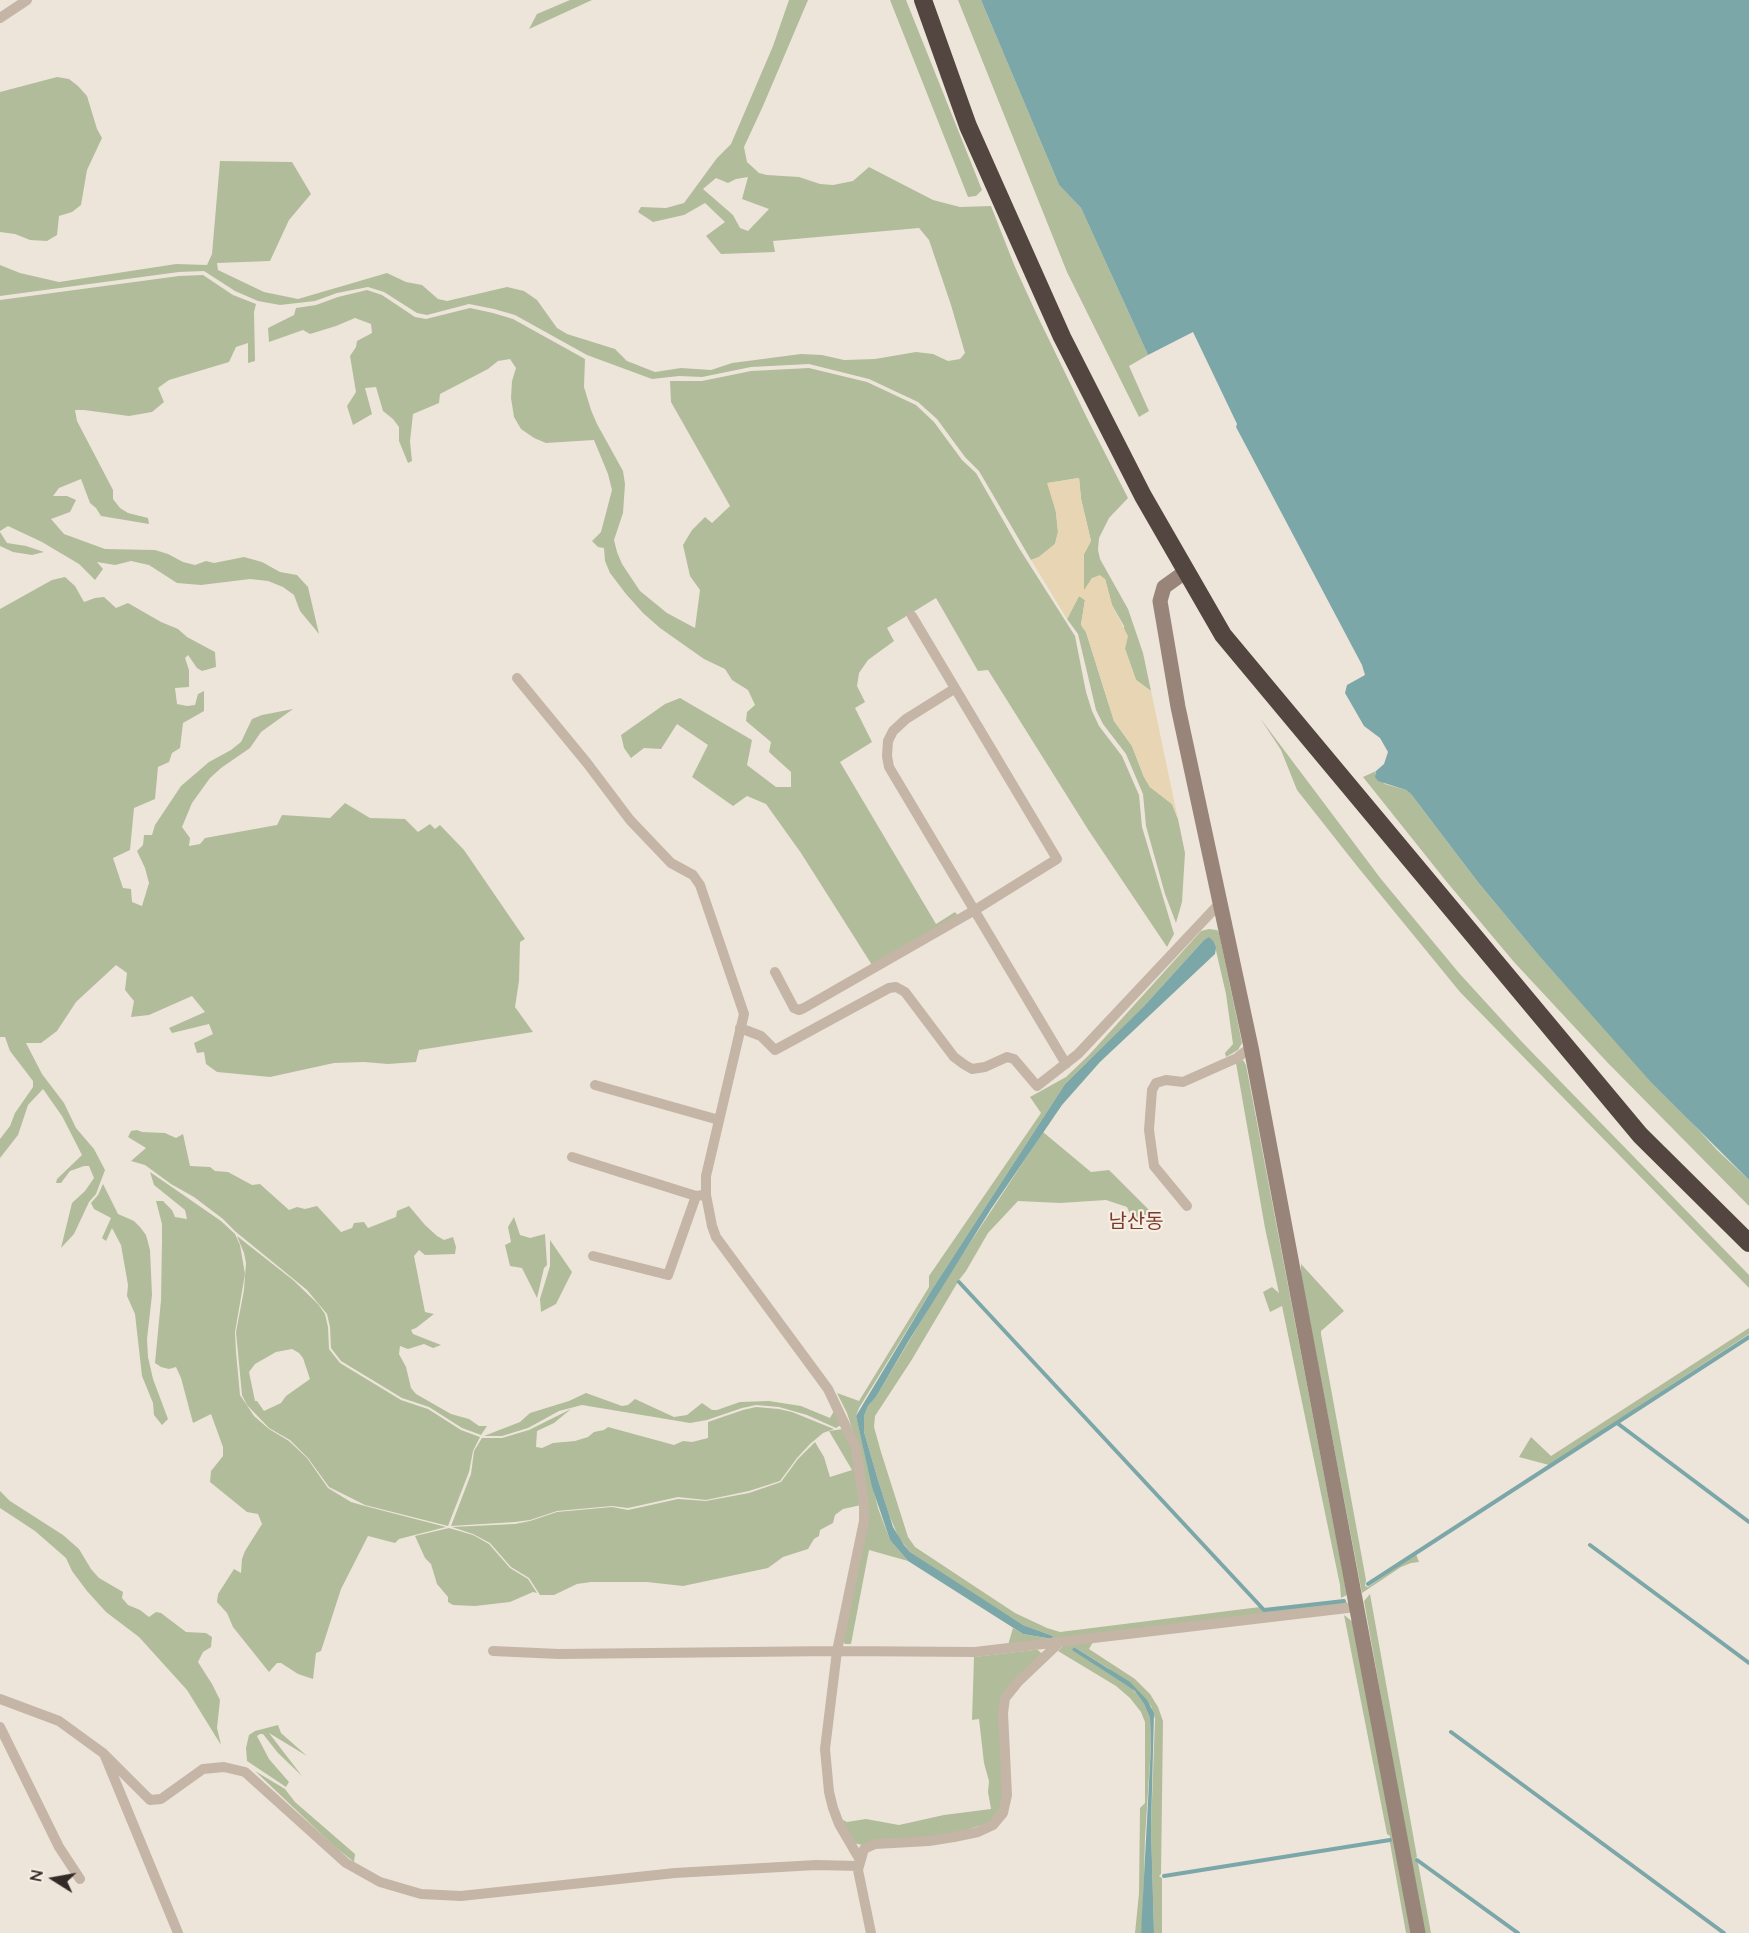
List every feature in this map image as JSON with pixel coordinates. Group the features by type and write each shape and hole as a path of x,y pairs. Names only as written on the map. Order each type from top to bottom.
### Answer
{"highway":[{"path":"923,0 968,126 1062,337 1143,496 1223,635 1640,1135 1749,1243"}],"main road":[{"path":"1185,572 1164,587 1160,601 1178,707 1251,1047 1418,1933"}],"street":[{"path":"0,18 27,0"},
{"path":"775,972 794,1008 799,1010 975,910 1058,859 912,616"},
{"path":"518,678 630,820 671,863 693,875 700,885 744,1014 701,1196 668,1275 593,1256"},
{"path":"954,689 906,719 893,731 888,741 889,767 1066,1064"},
{"path":"740,1028 761,1036 775,1050 889,988 896,987 904,992 954,1057 972,1069 985,1067 1007,1058 1014,1059 1037,1086 1078,1054 1219,904"},
{"path":"1187,1206 1154,1166 1149,1130 1152,1090 1156,1083 1166,1080 1183,1082 1236,1058 1251,1047"},
{"path":"595,1085 719,1120"},
{"path":"572,1156 701,1196"},
{"path":"701,1196 716,1237 828,1389 856,1449 864,1504 864,1521 837,1651 826,1741 826,1771 829,1792 839,1824 860,1863"},
{"path":"493,1651 581,1654 975,1652 1356,1608"},
{"path":"871,1933 858,1870 864,1849 875,1844 929,1841 978,1832 993,1825 1003,1813 1007,1795 1003,1713 1005,1698 1018,1682 1059,1643"},
{"path":"0,1699 59,1721 103,1753 145,1796 155,1801 203,1769 224,1767 246,1772 346,1863 380,1882 421,1894 461,1896 675,1873 860,1863"},
{"path":"0,1726 59,1847 80,1879"},
{"path":"103,1753 178,1933"}],"green space":[{"path":"570,0 592,0 529,29 537,14"},
{"path":"789,0 808,0 744,147 747,162 759,173 799,177 820,184 833,185 853,181 869,167 933,200 960,207 991,206 1037,315 1128,498 1109,518 1099,538 1098,550 1100,559 1128,609 1143,653 1151,691 1136,680 1125,649 1124,626 1112,605 1105,579 1092,578 1084,592 1084,554 1091,541 1081,499 1079,478 1048,483 1056,512 1058,532 1055,544 1039,557 1031,560 979,471 965,457 937,419 918,402 869,379 809,364 751,367 702,377 679,376 652,379 587,355 515,315 494,309 469,304 427,315 417,313 384,292 368,287 337,293 315,301 280,305 258,301 235,291 204,271 179,272 0,296 0,265 20,273 59,282 176,264 207,265 212,254 220,161 292,162 311,194 289,220 270,261 217,263 218,270 264,292 298,299 387,273 406,282 422,285 438,299 447,301 507,287 524,291 537,300 557,328 567,334 615,349 627,361 655,372 681,368 711,370 732,363 801,354 822,355 844,360 875,359 916,352 933,354 948,361 960,359 965,353 951,305 929,240 919,228 773,241 775,252 721,254 706,236 725,222 705,203 684,215 653,222 638,212 641,207 666,208 684,203 717,158 731,144 773,46","holes":["748,177 742,199 769,209 748,231 740,228 733,215 703,189 716,178 728,183"]},
{"path":"890,0 906,0 982,190 976,196 968,197"},
{"path":"958,0 981,0 1059,185 1081,208 1148,355 1129,366 1149,411 1139,417 1067,272"},
{"path":"57,77 69,79 87,96 102,138 87,170 81,205 72,212 59,216 57,235 47,241 30,240 15,234 0,232 0,92"},
{"path":"203,275 233,295 256,304 254,312 255,361 248,363 248,343 236,347 229,362 169,380 158,388 164,402 152,412 129,416 75,410 77,421 113,490 113,499 120,508 128,513 148,518 149,524 101,516 90,503 81,479 59,488 53,496 67,496 76,500 70,512 51,519 64,534 105,549 155,550 195,565 206,561 214,563 244,557 262,562 280,572 297,575 308,587 319,634 300,611 294,595 283,587 268,581 250,579 201,585 177,583 149,565 131,561 115,565 97,562 103,569 95,580 79,564 42,542 8,526 0,531 0,300 179,276"},
{"path":"367,290 382,295 415,317 426,319 470,308 513,319 585,359 584,387 591,410 623,471 625,484 623,513 614,540 617,552 640,591 667,613 695,628 700,590 690,576 683,545 692,530 705,517 712,523 730,506 671,402 670,381 702,381 751,371 809,368 867,382 916,405 934,422 962,460 976,473 1019,548 1075,636 1092,711 1099,726 1122,756 1139,795 1142,827 1174,934 1167,947 1089,831 988,670 978,671 936,598 887,628 894,641 868,660 859,673 857,686 865,702 855,708 872,742 840,762 936,924 955,912 960,918 872,965 801,853 766,804 747,796 733,806 692,777 708,745 677,724 661,749 644,748 631,758 624,748 621,735 665,704 680,698 752,740 747,765 776,787 791,787 791,772 769,752 771,742 746,721 747,712 755,705 748,690 732,680 725,669 704,659 660,628 643,613 610,573 605,561 604,548 598,547 592,541 601,532 612,490 594,440 546,443 521,429 514,417 511,398 512,381 516,368 510,359 498,361 488,369 440,394 439,403 413,414 410,441 412,461 408,463 399,441 399,427 383,411 376,387 365,388 372,414 353,425 347,406 356,392 350,356 357,341 372,333 371,324 355,318 310,334 303,330 269,342 268,328 294,315 296,308 316,305"},
{"path":"0,532 7,543 44,552 32,555 13,552 0,546"},
{"path":"65,577 75,586 84,602 104,597 116,608 128,603 178,629 187,637 215,652 216,667 202,671 188,655 185,658 189,670 189,687 175,688 177,704 195,705 198,694 204,691 204,711 183,723 180,748 172,753 169,762 158,767 155,799 134,808 130,850 113,858 123,888 131,889 132,902 142,906 149,883 137,851 143,845 144,835 152,835 155,825 181,786 209,762 241,742 252,719 293,709 261,732 250,748 210,778 192,803 182,827 190,838 189,846 200,844 205,838 277,825 282,815 330,818 345,803 370,818 405,819 418,832 430,824 435,829 440,825 464,850 525,939 520,942 519,981 515,1007 533,1032 419,1050 416,1062 334,1063 270,1077 217,1072 206,1064 204,1052 197,1053 194,1043 213,1034 209,1024 172,1033 169,1028 205,1012 192,996 149,1015 131,1017 134,1001 125,990 127,973 116,965 76,1002 57,1031 41,1043 26,1043 42,1074 64,1103 76,1128 94,1149 105,1170 96,1194 89,1202 74,1234 61,1248 72,1203 85,1191 94,1178 89,1166 84,1166 70,1171 61,1183 56,1183 57,1179 82,1155 62,1116 43,1089 28,1105 18,1135 0,1158 0,1139 33,1087 33,1081 10,1051 5,1037 0,1037 0,609 52,580"},
{"path":"1079,596 1085,600 1081,625 1086,632 1114,721 1132,746 1150,787 1172,804 1178,819 1185,853 1182,902 1176,923 1165,894 1146,826 1143,794 1126,754 1103,724 1096,710 1078,634 1067,619"},
{"path":"1260,718 1381,879 1459,973 1522,1042 1749,1275 1749,1288 1460,992 1297,790 1281,750"},
{"path":"1376,771 1375,774 1385,784 1406,790 1411,794 1477,881 1535,951 1717,1150 1749,1180 1749,1206 1607,1062 1514,962 1363,777"},
{"path":"1217,930 1219,933 1242,1043 1238,1050 1226,1057 1225,1053 1233,1044 1226,994 1214,942 1203,941 1145,1005 1065,1084 931,1291 859,1408 856,1416 878,1508 890,1540 908,1561 869,1550 851,1644 845,1644 843,1641 864,1536 857,1444 847,1413 837,1393 859,1401 929,1287 929,1276 1041,1113 1030,1097 1066,1077 1089,1055 1201,931"},
{"path":"1243,1060 1246,1065 1347,1595 1341,1598 1282,1306 1270,1312 1263,1292 1272,1287 1279,1293 1265,1228 1236,1063"},
{"path":"131,1131 165,1133 176,1138 183,1134 190,1166 210,1167 215,1171 228,1172 252,1185 260,1184 289,1210 297,1207 305,1209 317,1206 341,1232 352,1228 354,1223 364,1222 368,1228 396,1217 397,1211 409,1206 437,1236 444,1240 453,1237 456,1247 455,1254 425,1255 419,1250 414,1256 425,1312 434,1314 411,1330 413,1334 441,1345 433,1348 424,1344 408,1349 400,1346 399,1354 406,1367 411,1388 416,1394 451,1414 469,1419 479,1426 487,1426 481,1435 462,1428 429,1407 402,1398 341,1361 331,1348 327,1314 307,1290 194,1197 145,1165 131,1161 146,1148 128,1137"},
{"path":"1043,1132 1091,1172 1109,1170 1157,1218 1142,1223 1134,1222 1127,1207 1106,1200 1060,1203 1018,1201 988,1233 875,1416 874,1427 908,1537 915,1547 1015,1613 1060,1632 1260,1607 1264,1611 1347,1602 1347,1604 1008,1645 1013,1628 1023,1634 1051,1639 1053,1636 1023,1625 964,1588 910,1552 899,1538 889,1515 864,1432 864,1416 941,1287"},
{"path":"150,1172 221,1221 235,1234 240,1245 245,1274 235,1332 236,1352 240,1395 254,1416 269,1429 289,1441 307,1458 328,1488 351,1502 446,1527 399,1539 395,1543 368,1536 341,1589 321,1651 316,1653 313,1679 298,1674 281,1663 277,1663 269,1672 233,1627 227,1613 217,1602 218,1594 234,1569 241,1573 245,1551 262,1524 258,1514 247,1512 210,1482 211,1471 223,1456 223,1447 211,1414 193,1423 176,1367 169,1369 155,1363 161,1300 162,1240 162,1224 156,1201 163,1201 175,1217 187,1219 185,1210 154,1185"},
{"path":"103,1184 118,1214 134,1221 146,1235 150,1250 152,1295 147,1339 148,1357 153,1379 168,1419 162,1425 154,1415 153,1403 142,1376 135,1314 127,1296 128,1285 121,1245 112,1228 106,1241 102,1238 111,1218 94,1209 91,1203"},
{"path":"514,1217 520,1235 530,1238 545,1234 547,1265 544,1268 537,1298 522,1268 510,1266 505,1245 511,1242 508,1227"},
{"path":"237,1236 293,1280 318,1304 325,1314 329,1349 340,1363 401,1400 428,1409 461,1430 480,1437 473,1451 469,1472 448,1526 365,1505 329,1487 308,1458 290,1440 269,1428 247,1405 242,1395 236,1332 244,1290 246,1263","holes":["292,1349 299,1353 310,1379 286,1396 281,1403 264,1411 255,1401 249,1372 255,1364 276,1352"]},
{"path":"550,1240 572,1272 556,1304 541,1312 540,1299 550,1266"},
{"path":"1301,1264 1344,1311 1321,1331 1321,1334 1366,1580 1365,1586 1368,1587 1416,1554 1419,1562 1401,1567 1362,1593 1301,1275"},
{"path":"1749,1328 1749,1334 1549,1465 1519,1457 1531,1437 1551,1456"},
{"path":"586,1393 622,1406 628,1405 635,1399 674,1417 687,1415 702,1403 712,1410 717,1410 740,1402 769,1401 801,1406 830,1418 834,1411 841,1425 836,1428 807,1415 779,1407 756,1405 690,1423 582,1405 559,1411 528,1428 502,1436 484,1436 520,1422 530,1413 569,1401"},
{"path":"756,1407 792,1412 834,1429 823,1433 810,1444 780,1481 749,1491 706,1500 678,1497 628,1508 612,1506 557,1511 530,1520 451,1526 471,1474 474,1451 482,1438 502,1438 529,1430 571,1409 554,1423 537,1431 536,1447 542,1448 553,1443 575,1441 608,1427 674,1445 683,1441 692,1442 708,1438 708,1422"},
{"path":"843,1429 852,1446 861,1505 843,1509 835,1515 833,1523 820,1530 819,1536 814,1539 808,1549 783,1557 768,1568 683,1586 647,1582 591,1582 577,1584 554,1595 540,1595 529,1578 511,1567 490,1543 452,1527 515,1524 557,1512 612,1507 628,1510 678,1499 706,1501 749,1493 781,1482 798,1459 815,1442 824,1457 830,1477 852,1470 829,1431"},
{"path":"0,1491 10,1501 63,1535 79,1549 99,1578 123,1592 122,1598 128,1605 149,1617 156,1612 161,1613 186,1632 206,1633 212,1637 211,1647 203,1652 198,1662 220,1700 217,1728 221,1745 187,1690 139,1637 106,1612 72,1571 66,1558 35,1531 0,1508"},
{"path":"449,1528 473,1535 489,1544 510,1568 528,1579 537,1593 533,1592 510,1602 475,1606 453,1605 448,1602 448,1597 437,1584 431,1564 425,1558 415,1536"},
{"path":"1370,1594 1417,1857 1415,1859 1418,1863 1431,1933 1425,1933 1392,1758 1364,1601"},
{"path":"1344,1615 1353,1622 1412,1933 1406,1933 1390,1836 1387,1834"},
{"path":"1093,1642 1089,1649 1135,1679 1150,1694 1163,1721 1161,1874 1159,1876 1162,1878 1162,1933 1154,1933 1151,1828 1155,1719 1151,1706 1137,1693 1150,1718 1151,1745 1143,1917 1141,1933 1135,1933 1139,1893 1140,1808 1145,1803 1145,1722 1141,1712 1130,1698 1116,1686 1058,1651 1065,1644","holes":["1074,1647 1108,1668 1131,1688 1073,1650"]},
{"path":"1038,1650 1042,1654 1006,1692 1002,1806 992,1820 986,1824 949,1835 862,1845 854,1843 839,1818 847,1822 866,1819 899,1825 944,1815 991,1809 979,1719 972,1720 974,1657"},
{"path":"278,1725 281,1733 307,1756 269,1733 302,1776 278,1753 263,1734 257,1736 269,1759 289,1782 286,1787 247,1761 246,1748 249,1735 255,1731"},
{"path":"255,1771 285,1789 295,1802 355,1854 354,1862 334,1846"}],"sand":[{"path":"1079,478 1081,499 1091,541 1084,554 1084,590 1092,578 1100,575 1105,579 1112,605 1128,636 1125,649 1136,680 1151,691 1178,819 1172,804 1150,787 1132,746 1114,721 1086,632 1081,625 1085,600 1079,596 1067,619 1031,560 1039,557 1055,544 1058,532 1056,512 1047,483"}],"water":[{"path":"981,0 1749,0 1749,1180 1650,1081 1535,951 1477,881 1411,794 1406,790 1378,781 1375,777 1376,771 1384,764 1388,752 1380,738 1364,726 1345,693 1347,685 1365,675 1362,665 1236,427 1237,424 1193,332 1148,355 1081,208 1059,185"},
{"path":"1209,937 1214,942 1215,954 1100,1062 1062,1105 991,1209 876,1397 868,1406 864,1416 864,1432 878,1480 893,1527 904,1545 910,1552 1023,1625 1053,1636 1052,1639 1023,1634 908,1561 890,1540 872,1487 856,1416 931,1291 1065,1084 1145,1005"},
{"path":"1074,1647 1130,1682 1147,1700 1154,1713 1151,1828 1154,1933 1141,1933 1151,1745 1150,1718 1135,1691 1072,1650"}],"waterway":[{"path":"959,1282 1264,1610 1344,1601"},
{"path":"1368,1584 1749,1337"},
{"path":"1617,1423 1749,1522"},
{"path":"1590,1545 1749,1663"},
{"path":"1451,1732 1724,1933"},
{"path":"1164,1876 1390,1840"},
{"path":"1417,1860 1518,1933"}],"district":[{"name":"남산동","path":"1136,1222"}]}
